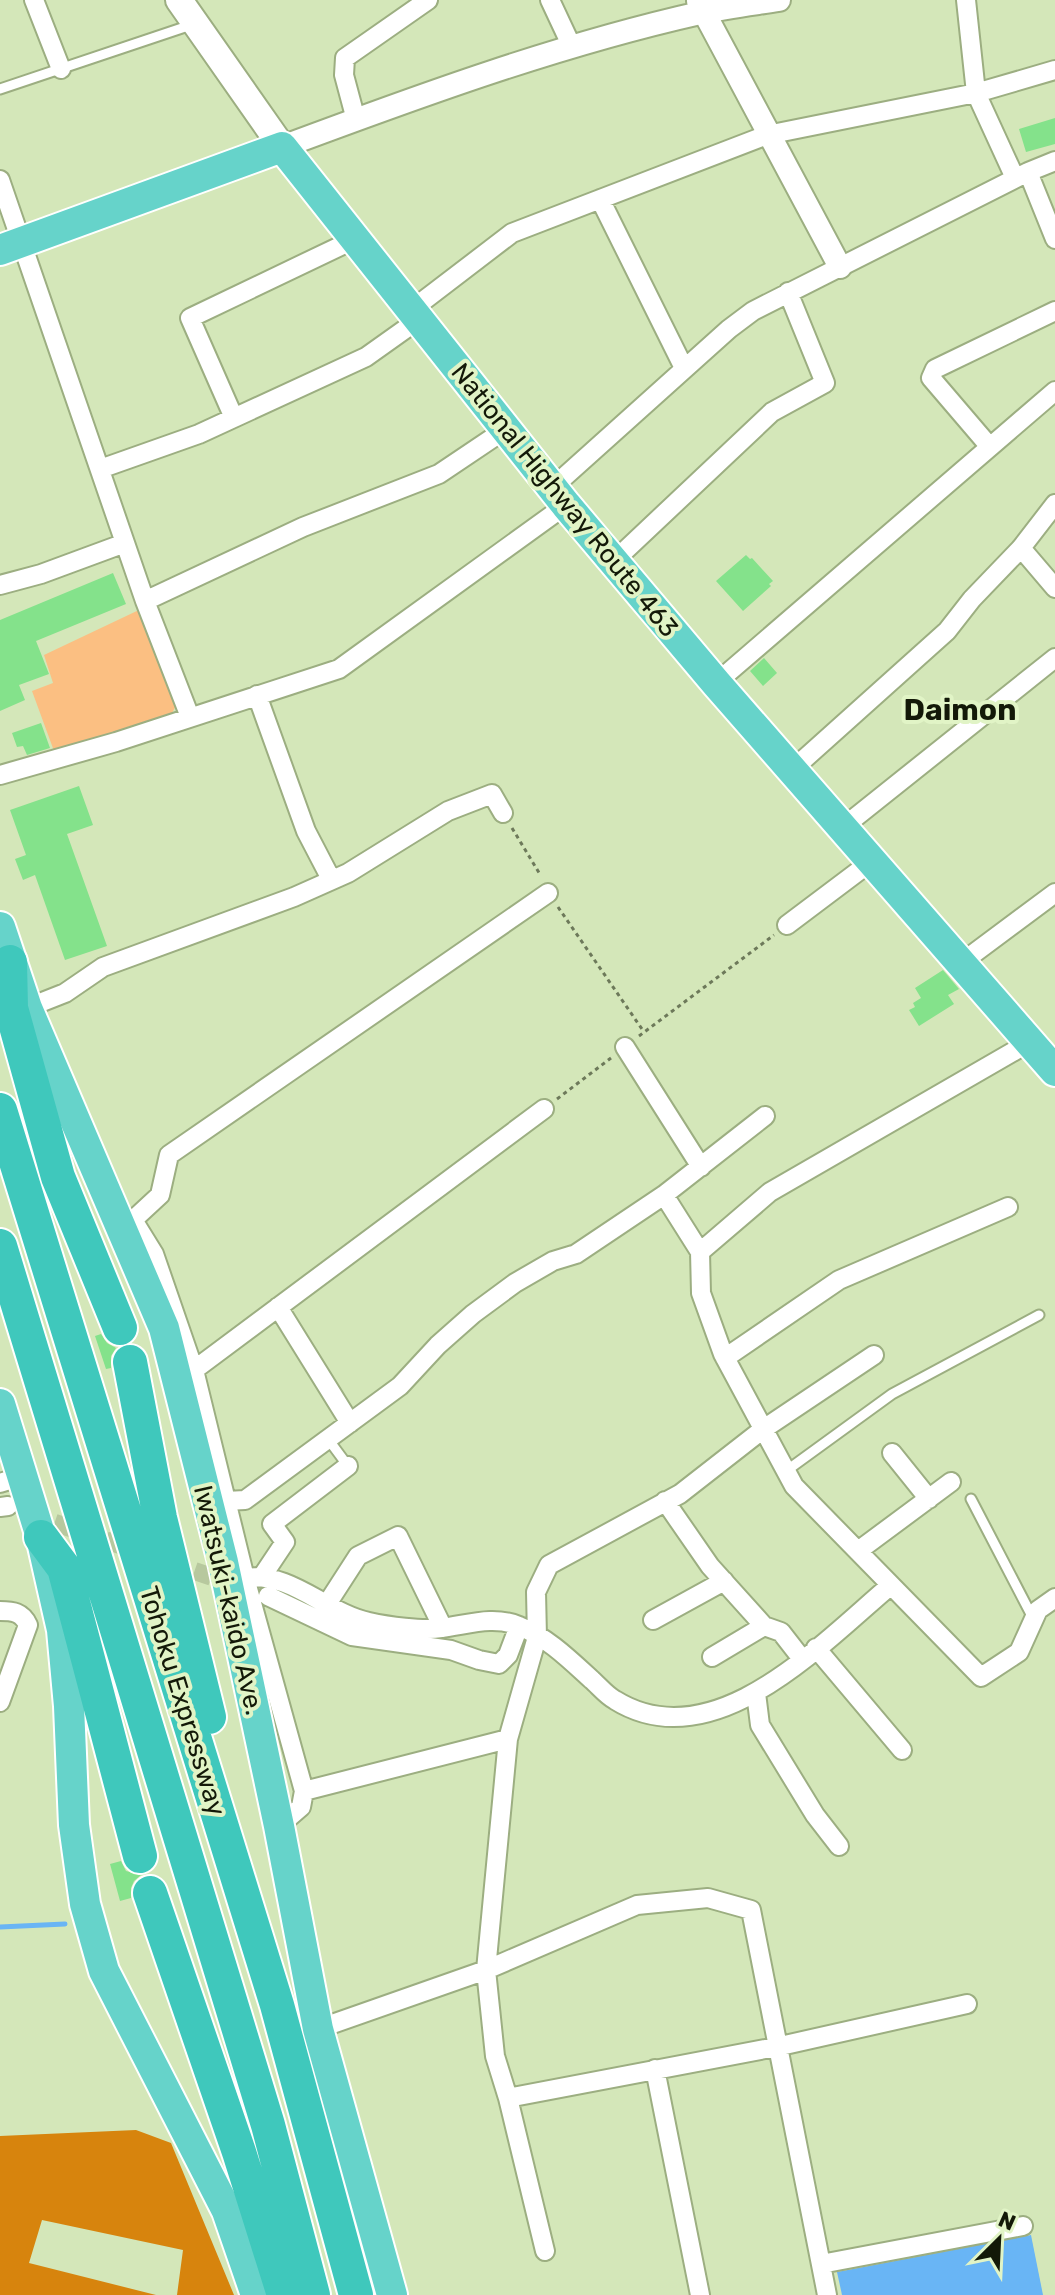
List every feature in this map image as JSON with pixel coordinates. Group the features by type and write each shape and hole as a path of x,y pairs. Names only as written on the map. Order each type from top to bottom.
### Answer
{"highway":[{"name":"National Highway Route 463","path":"282,147 353,240 560,496 716,683 1055,1071"},
{"path":"11,246 282,147"},
{"name":"Iwatsuki-kaido Ave.","path":"0,927 27,1008 125,1216 164,1328 223,1562 318,2029 392,2295"},
{"path":"10,962 11,1008 58,1177 120,1328"},
{"name":"Tohoku Expressway","path":"0,1110 277,2005 356,2295"},
{"name":"Tohoku Expressway","path":"0,1246 268,2125 313,2295"},
{"path":"130,1362 160,1518 208,1704 219,1817"},
{"path":"0,1404 12,1480 41,1537 64,1568 140,1856"},
{"path":"41,1537 62,1630 74,1825 88,1918 104,1971 227,2211 256,2295"},
{"path":"150,1893 239,2152 284,2295"}],"main road":[{"path":"179,0 282,147"}],"street":[{"path":"34,0 61,69"},
{"path":"356,120 344,75 345,58 428,0"},
{"path":"550,0 572,47"},
{"path":"282,147 700,6 779,0"},
{"path":"966,0 976,93 1055,239"},
{"path":"700,6 840,267"},
{"path":"100,469 199,434 366,357 512,233 767,135 976,93 1055,70"},
{"path":"0,775 116,742 339,669 560,496 684,368 753,311 1021,175 1055,161"},
{"path":"0,180 11,246 100,469 145,601 190,717"},
{"path":"600,199 684,368"},
{"path":"234,418 190,318 353,240"},
{"path":"614,561 772,412 825,383 788,292"},
{"path":"990,447 931,378 935,369 1055,311"},
{"path":"716,683 1055,391"},
{"path":"145,601 303,527 439,474 506,429"},
{"path":"792,770 930,648 1021,548 1055,504"},
{"path":"0,585 41,574 125,543"},
{"path":"1021,548 1055,588"},
{"path":"842,828 1055,658"},
{"path":"257,695 306,831 331,879"},
{"path":"27,1008 65,993 103,967 294,897 348,873 448,811 492,794 503,813"},
{"path":"787,925 872,861"},
{"path":"279,1826 301,1807 304,1791 254,1577 226,1501 194,1370 154,1254 125,1216 160,1195 169,1155 548,893"},
{"path":"961,963 1055,893"},
{"path":"700,1252 770,1192 1030,1042"},
{"path":"625,1047 701,1167"},
{"path":"194,1370 544,1109"},
{"path":"226,1501 245,1500 400,1386 461,1325 515,1283 553,1261 576,1254 664,1195 765,1116"},
{"path":"664,1195 700,1252 701,1293 725,1358 794,1486 981,1677 1019,1652 1038,1610 1055,1598"},
{"path":"725,1358 839,1280 1008,1207"},
{"path":"278,1307 350,1423"},
{"path":"545,2251 495,2056 486,1970 508,1739 537,1637 536,1592 549,1565 680,1494 762,1430 874,1355"},
{"path":"892,1453 929,1499"},
{"path":"254,1577 285,1542 272,1524 348,1466"},
{"path":"858,1551 951,1482"},
{"path":"665,1501 724,1581 764,1626 781,1632 809,1654 902,1750"},
{"path":"327,1604 358,1556 398,1536 443,1628"},
{"path":"254,1577 307,1593 344,1615 370,1622 443,1628 500,1621 519,1626 554,1645 614,1700 656,1717 691,1717 756,1693 809,1654 891,1585"},
{"path":"653,1620 724,1581"},
{"path":"268,1596 352,1636 451,1650 499,1664 508,1655 519,1626"},
{"path":"0,1611 19,1613 28,1625 0,1702"},
{"path":"712,1657 764,1626"},
{"path":"756,1693 760,1725 815,1815 839,1846"},
{"path":"304,1791 508,1739"},
{"path":"318,2029 486,1970 637,1905 708,1898 751,1910 827,2295"},
{"path":"508,2098 776,2047 967,2004"},
{"path":"655,2069 700,2295"},
{"path":"821,2264 1023,2226"}],"lane":[{"path":"0,89 195,24"},
{"path":"786,1471 892,1394 1039,1315"},
{"path":"328,1439 348,1466"},
{"path":"971,1499 1034,1620"}],"path":[{"path":"503,813 549,889 548,893 644,1032"},
{"path":"544,1109 787,925"}],"shaded area":[{"path":"141,609 177,704 172,713 54,751 32,691 53,683 44,655"},
{"path":"136,2130 171,2143 234,2295 177,2295 183,2250 42,2220 29,2263 156,2295 0,2295 0,2136"}],"water":[{"path":"1031,2235 1043,2295 842,2295 837,2272"}],"building":[{"path":"1055,118 1055,144 1026,152 1019,129"},
{"path":"746,555 773,581 743,611 716,581"},
{"path":"113,573 126,604 36,641 49,674 19,685 25,700 0,711 0,620"},
{"path":"764,658 777,673 763,686 750,671"},
{"path":"41,723 50,748 27,755 23,746 17,747 12,733"},
{"path":"79,786 93,825 67,834 107,946 65,960 35,875 23,880 15,859 26,855 10,810"},
{"path":"943,970 959,989 948,995 954,1004 919,1026 909,1010 921,998 915,988"},
{"path":"101,1334 107,1343 116,1348 111,1356 111,1368 106,1369 95,1336"},
{"path":"121,1861 126,1871 141,1875 134,1881 131,1898 120,1901 110,1864"}],"waterway":[{"path":"0,1927 65,1924"}],"tunnel":[{"path":"29,1514 137,1551"},
{"path":"169,1562 232,1584"}],"district":[{"name":"Daimon","path":"960,710"}]}
